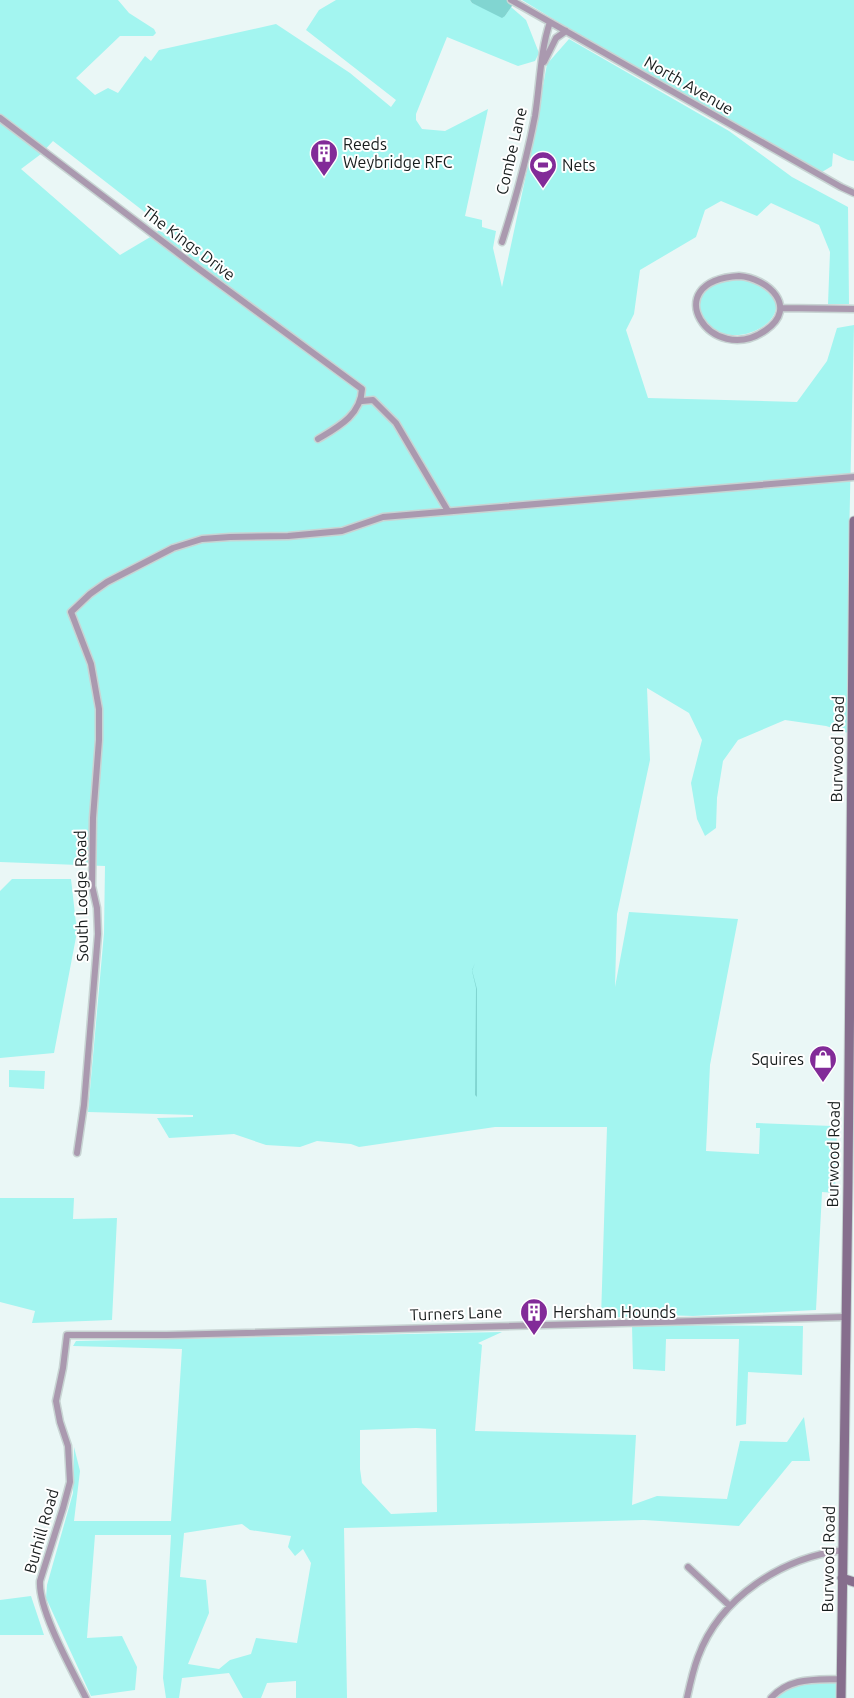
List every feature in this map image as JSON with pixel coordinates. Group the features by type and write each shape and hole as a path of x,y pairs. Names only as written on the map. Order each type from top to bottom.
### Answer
{"street":[{"name":"North Avenue","path":"511,0 848,192 854,192"},
{"name":"Combe Lane","path":"502,242 532,131 544,40 550,22"},
{"name":"Combe Lane","path":"542,65 556,38 566,31"},
{"name":"The Kings Drive","path":"0,118 188,261 362,389 396,424 448,511"},
{"path":"739,276 757,279 768,286 777,295 781,308 776,320 767,329 754,336 739,339 726,338 710,331 702,323 696,309 696,304 700,293 709,284 721,278 739,276"},
{"path":"781,308 854,309"},
{"path":"318,440 351,417 362,401 362,389"},
{"path":"362,401 373,400"},
{"path":"448,511 854,477"},
{"name":"South Lodge Road","path":"76,1152 84,1105 98,934 98,908 92,886 93,818 99,740 99,709 91,664 71,612 90,594 107,582 173,548 202,540 230,537 288,536 342,531 383,517 448,511"},
{"name":"Burwood Road","path":"841,1698 842,1578 849,1388 846,1317 851,1109 854,520"},
{"name":"Turners Lane","path":"67,1335 167,1335 846,1317"},
{"name":"Burhill Road","path":"67,1335 56,1401 68,1446 70,1482 40,1581 40,1591 42,1602 60,1644 86,1698"},
{"path":"687,1698 698,1656 713,1628 730,1606 755,1585 792,1563 817,1554 843,1550"},
{"path":"688,1567 730,1606"},
{"path":"842,1578 854,1582"},
{"path":"771,1698 782,1687 796,1681 841,1679"}],"shaded area":[{"path":"0,0 118,0 129,13 154,29 156,33 153,36 120,36 76,78 95,95 108,88 118,93 145,56 151,61 159,50 276,24 350,73 391,107 396,100 306,30 319,10 336,0 470,0 472,3 505,16 511,7 526,20 539,53 535,61 518,66 447,37 416,114 416,120 422,129 445,131 488,109 465,216 482,220 482,227 496,231 493,248 502,287 529,161 547,64 569,39 729,131 792,177 848,207 849,304 828,304 830,252 819,225 771,203 757,216 721,201 705,210 696,237 640,270 634,314 626,330 648,398 797,402 827,361 837,328 854,325 849,540 848,733 826,726 785,720 738,740 723,761 717,798 716,828 705,836 697,819 691,783 702,740 689,713 647,688 650,760 617,914 615,987 629,912 738,919 710,1065 706,1151 759,1154 760,1128 756,1128 756,1123 832,1126 837,1128 835,1193 822,1192 816,1310 601,1318 607,1127 495,1127 359,1147 351,1144 317,1141 300,1147 266,1145 234,1134 169,1138 157,1118 193,1117 193,1115 88,1112 104,933 105,866 0,862","holes":["53,141 222,272 159,230 120,255 21,169 41,154"]},
{"path":"470,0 516,0 502,18 472,3"},
{"path":"522,0 854,0 854,161 833,153 832,166 822,172"},
{"path":"742,278 763,286 774,297 776,308 772,318 763,327 750,333 736,335 722,333 710,326 702,315 700,308 701,297 709,287 725,281"},
{"path":"12,879 71,879 77,932 54,1053 0,1058 0,891"},
{"path":"472,971 477,989 477,1097 475,1095 476,988"},
{"path":"9,1070 45,1071 44,1089 9,1087"},
{"path":"0,1198 74,1198 73,1219 117,1218 112,1320 32,1323 35,1311 0,1302"},
{"path":"632,1325 803,1326 802,1375 748,1372 746,1424 736,1426 739,1339 666,1339 665,1371 633,1369"},
{"path":"502,1332 478,1343 482,1345 475,1431 636,1435 632,1505 657,1496 727,1499 740,1441 787,1442 804,1417 810,1461 792,1461 739,1526 644,1520 344,1528 347,1698 296,1698 296,1681 267,1683 261,1698 243,1698 229,1673 182,1678 179,1698 166,1698 163,1678 171,1535 95,1535 87,1638 122,1636 137,1667 135,1690 91,1696 46,1598 47,1585 73,1493 74,1447 80,1471 74,1521 171,1521 182,1349 73,1346 76,1341","holes":["436,1429 437,1512 391,1514 362,1483 360,1430","242,1524 250,1530 291,1536 288,1547 295,1556 303,1549 311,1563 297,1643 256,1638 251,1654 230,1660 219,1669 188,1664 209,1613 206,1580 180,1577 184,1533"]},
{"path":"31,1596 44,1635 0,1635 0,1600"},
{"path":"811,1682 836,1682 836,1698 775,1698 781,1692 795,1685"}],"place":[{"name":"Reeds Weybridge RFC","path":"324,177"},
{"name":"Nets","path":"543,189"},
{"name":"Squires","path":"823,1083"},
{"name":"Hersham Hounds","path":"534,1336"}]}
